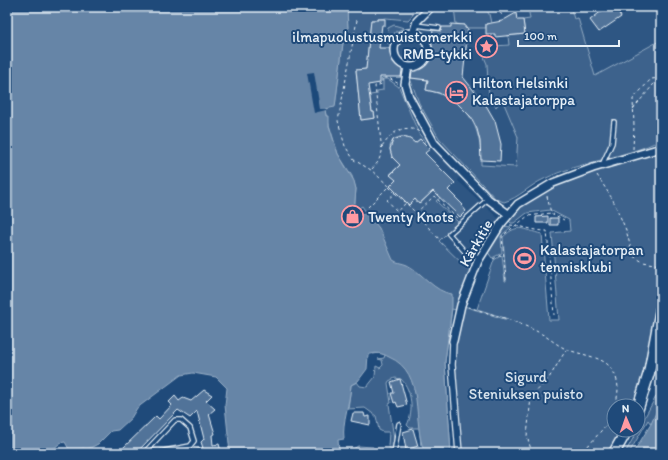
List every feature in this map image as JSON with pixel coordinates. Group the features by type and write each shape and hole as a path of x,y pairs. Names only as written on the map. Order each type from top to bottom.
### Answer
{"main road":[{"path":"641,398 649,374 661,309"},
{"path":"614,453 622,438"}],"street":[{"path":"413,34 415,25 431,7"},
{"path":"413,34 424,40 428,49 427,54 420,64 408,67 397,60 395,47 403,36 413,34"},
{"path":"408,67 405,84 409,96 426,131 434,143 488,199 508,214"},
{"name":"Kärkitie","path":"459,453 452,365 452,341 461,305 481,256 501,224 518,204 544,187 602,165 661,148"}],"lane":[{"path":"415,25 439,28"},
{"path":"602,165 612,143 614,122"},
{"path":"481,256 467,254 449,234 488,199"},
{"path":"175,420 182,420 190,428 194,441 190,446 159,452 145,452 154,440 175,420"},
{"path":"394,453 399,424"}],"path":[{"path":"412,7 413,16"},
{"path":"497,7 503,17"},
{"path":"357,20 338,121 345,146 354,160 371,170 389,186 440,240"},
{"path":"371,170 381,156 382,147 375,86 382,84 382,78 389,78 401,86"},
{"path":"633,108 661,78"},
{"path":"634,157 632,142 632,99 651,79 659,79"},
{"path":"382,147 393,133 400,129 406,128 420,132"},
{"path":"593,168 613,200 624,224 633,256 643,262 661,265"},
{"path":"368,208 389,186"},
{"path":"544,187 551,213"},
{"path":"395,192 387,200 397,211 406,203"},
{"path":"416,214 434,196 460,221"},
{"path":"506,280 502,236 528,216 551,213 564,220"},
{"path":"501,224 522,226 537,231 547,231 554,316"},
{"path":"493,259 503,254"},
{"path":"461,305 508,319 540,333 567,349 597,359 610,367 618,380 617,398"},
{"path":"532,453 527,436 531,397 550,378 567,349"},
{"path":"578,453 590,444 606,425"}],"shaded area":[{"path":"7,7 347,7 348,30 343,43 335,107 325,109 326,116 329,116 329,126 338,154 354,181 356,189 354,212 343,221 347,226 366,212 379,228 393,260 413,268 440,290 452,294 452,307 445,362 451,453 425,453 421,441 416,400 409,375 401,364 386,356 376,353 368,355 367,369 358,381 351,385 344,425 344,439 338,440 339,451 345,451 345,453 230,453 225,405 227,388 216,377 193,373 181,375 137,408 131,418 118,430 111,431 98,444 86,450 84,448 70,451 65,442 60,443 49,453 7,453"},
{"path":"443,7 528,7 532,42 480,47 519,137 516,167 463,165 458,181 499,219 459,296 366,212 363,206 354,212 355,197 347,14 423,22 430,15"},
{"path":"656,7 661,23 661,40 595,76 578,19 574,19 573,16 571,8"},
{"path":"661,401 661,453 633,453 642,438 646,438 646,432"}],"green space":[{"path":"347,7 420,7 408,20 386,18 371,20 366,69 356,70 361,120 375,118 374,112 372,112 370,95 377,94 377,91 383,90 383,79 388,79 399,87 419,134 425,141 424,143 420,139 415,143 410,139 402,137 393,140 390,147 391,153 395,159 402,163 390,174 396,180 390,186 409,205 415,199 420,204 433,191 440,198 436,201 458,222 439,241 471,272 461,292 456,310 452,309 445,362 451,453 365,259 347,225 366,212 362,206 354,212 356,189 352,176 338,154 324,108 335,106 343,43 348,30"},
{"path":"454,7 485,7 489,14 491,23 486,24 486,28 465,28 465,25 456,24"},
{"path":"528,7 575,7 571,9 574,19 578,18 595,76 661,40 661,140 633,151 558,173 539,182 515,198 504,202 496,199 439,138 419,103 410,78 428,80 426,90 440,94 462,107 475,126 479,138 481,165 516,167 518,137 502,99 496,107 489,100 487,64 480,47 509,45 508,36 525,34 523,20 530,19"},
{"path":"394,25 404,28 395,32 388,44 391,36 387,36 388,28"},
{"name":"Sigurd Steniuksen puisto","path":"661,149 661,281 646,366 636,398 606,398 606,438 617,438 607,453 461,453 455,343 461,305 508,319 477,309 494,260 502,255 506,281 503,237 508,232 521,228 542,234 549,320 559,320 552,233 570,231 569,220 550,210 527,213 514,223 511,223 508,220 518,208 548,187"},
{"path":"505,226 511,227 501,236 502,253 492,258 487,251"},
{"path":"382,344 419,380 421,445 419,428 410,428 407,425 411,414 411,401 408,389 401,379 395,378 388,383 391,403 389,404 394,439 392,451 388,446 389,432 379,430 376,416 365,408 348,409 351,385 357,382 360,386 367,387 375,377 376,366 380,368 383,365 382,360 378,359 384,358 385,355 380,353 373,354"},
{"path":"661,380 661,423 651,424 648,420 646,423 646,415 658,393"},
{"path":"633,438 638,438 629,453 625,453"},
{"path":"358,446 373,447 375,453 345,453 345,451 348,452"}],"pier":[{"path":"314,72 320,109 326,110 314,113 307,73"}],"building":[{"path":"607,7 616,7 621,17 599,32 590,20"},
{"path":"516,13 517,20 523,20 525,34 495,37 495,34 486,34 486,24 502,21"},
{"path":"385,19 385,25 382,25 379,48 392,48 394,62 402,70 401,77 380,77 380,83 368,85 372,112 374,112 375,118 361,120 356,70 366,69 371,20"},
{"name":"Hilton Helsinki Kalastajatorppa","path":"451,24 465,25 465,28 468,29 463,77 487,107 495,121 501,144 500,161 481,160 480,141 477,129 471,117 458,104 439,93 426,90 428,80 411,78 412,71 419,69 428,60 430,52 429,43 431,41 433,30 441,31 442,27 451,27"},
{"path":"402,137 410,139 415,143 420,139 430,149 425,153 455,183 448,190 463,205 462,206 466,211 460,217 433,191 419,204 415,199 409,205 390,186 396,180 390,175 400,165 392,157 390,149 393,140"},
{"path":"548,216 548,223 536,223 536,217"},
{"path":"550,218 558,218 558,225 550,225"},
{"path":"400,379 407,405 398,407 396,402 394,403 391,393 394,393 391,382"},
{"path":"204,390 212,395 206,401 215,409 209,414 215,434 212,435 213,445 219,444 221,451 212,453 189,453 188,451 203,448 201,442 204,439 197,411 190,418 178,410 136,453 120,453 123,448 156,416 159,419 172,405 169,402 175,396 179,401 183,398 191,401"},
{"path":"353,413 364,413 365,417 370,416 370,425 351,421"},
{"path":"413,429 418,446 406,450 403,432"}],"place":[{"name":"ilmapuolustusmuistomerkki RMB-tykki","path":"487,46"},
{"name":"Hilton Helsinki Kalastajatorppa","path":"456,92"},
{"name":"Twenty Knots","path":"352,217"},
{"name":"Kalastajatorpan tennisklubi","path":"524,259"}]}
